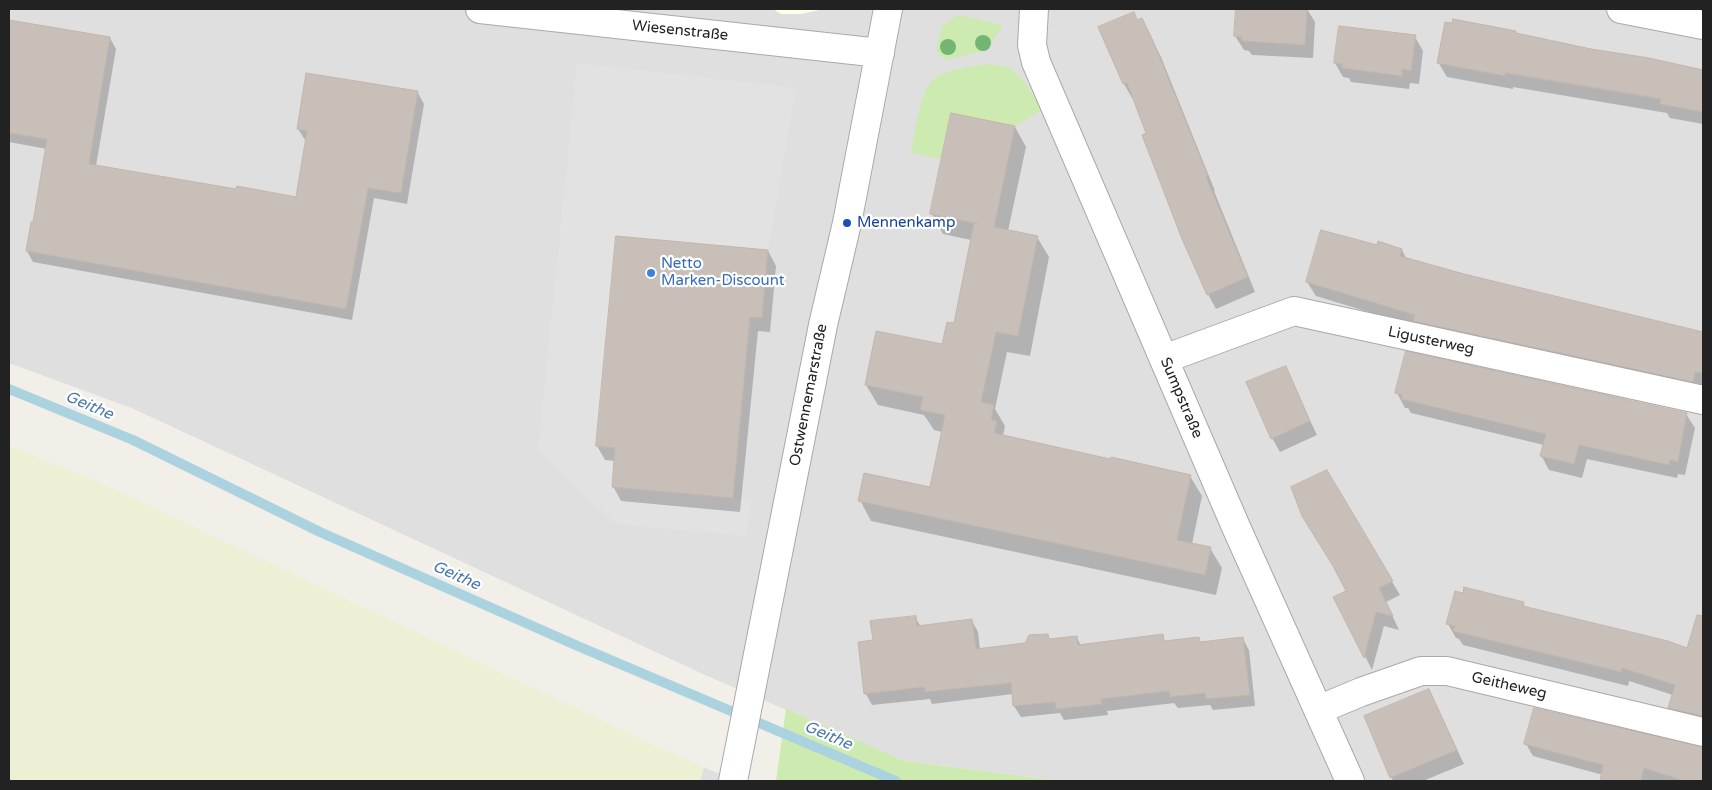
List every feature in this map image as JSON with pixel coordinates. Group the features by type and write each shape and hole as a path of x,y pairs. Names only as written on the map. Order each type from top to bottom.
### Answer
{"street":[{"name":"Wiesenstraße","path":"480,9 880,53"},
{"name":"Ostwennemarstraße","path":"733,781 823,325 847,223 888,9"},
{"name":"Sumpstraße","path":"1034,9 1032,45 1036,62 1236,527 1350,781"},
{"path":"1621,9 1703,25"},
{"name":"Ligusterweg","path":"1164,359 1294,311 1703,400"},
{"name":"Geitheweg","path":"1318,710 1361,692 1421,671 1447,671 1703,732"}],"shaded area":[{"path":"9,9 1703,9 1703,781 1061,781 905,761 705,675 134,409 9,363"},
{"path":"773,9 825,9 800,14 781,14"},
{"path":"577,63 796,88 768,250 616,236 596,446 615,448 612,486 751,500 746,536 615,524 538,451"},
{"path":"9,445 110,487 704,767 700,781 9,781"},
{"path":"704,767 735,781 700,781"}],"green space":[{"path":"958,15 1003,25 987,50 946,60 936,51 942,26"},
{"path":"989,64 1005,67 1017,74 1027,85 1042,110 1015,126 952,113 942,159 911,153 922,101 930,82 948,72"},
{"path":"786,709 905,761 1061,781 776,781"}],"building":[{"path":"1236,9 1307,9 1305,45 1242,41 1242,37 1234,36"},
{"path":"1134,12 1137,20 1142,18 1153,41 1208,176 1206,177 1248,277 1207,295 1182,239 1142,135 1146,133 1127,83 1123,84 1098,27"},
{"path":"1453,19 1516,31 1516,33 1591,49 1649,58 1703,70 1703,112 1660,104 1661,99 1505,73 1505,76 1437,63 1445,22 1452,23"},
{"path":"9,20 110,37 89,164 236,189 237,186 296,197 307,131 297,129 306,73 418,91 401,193 368,188 346,309 26,251 31,222 33,222 47,139 9,133"},
{"path":"1339,26 1416,35 1411,71 1402,69 1402,76 1342,68 1342,64 1334,63"},
{"path":"951,113 1015,126 994,227 1038,236 1018,336 996,332 981,402 994,405 991,420 997,421 994,433 1191,475 1177,540 1211,547 1205,575 858,501 864,473 930,487 945,415 920,410 923,397 865,385 876,331 942,344 947,322 954,323 974,223 979,224 930,214"},
{"path":"1321,230 1377,245 1378,241 1402,249 1400,256 1464,274 1703,332 1703,373 1695,372 1693,382 1413,321 1415,315 1306,282"},
{"path":"616,236 768,250 762,318 750,317 733,498 612,487 615,448 596,446"},
{"path":"1406,351 1687,413 1678,462 1670,460 1669,465 1579,445 1574,464 1540,456 1546,434 1401,399 1402,395 1395,393"},
{"path":"1286,366 1310,421 1271,439 1246,382"},
{"path":"1327,470 1393,581 1379,588 1393,616 1376,612 1364,658 1333,597 1346,591 1302,516 1291,487"},
{"path":"1464,587 1524,602 1523,606 1668,641 1687,648 1697,615 1703,616 1703,716 1668,708 1675,685 1622,668 1621,672 1453,631 1455,626 1446,624 1455,591 1463,593"},
{"path":"916,616 917,626 972,619 976,649 1025,643 1029,635 1048,634 1049,639 1077,636 1078,645 1163,634 1164,641 1199,637 1200,642 1243,637 1250,695 1206,699 1205,693 1170,697 1169,691 1101,699 1102,704 1056,709 1055,702 1013,706 1011,683 925,692 924,687 864,694 858,642 873,640 870,621"},
{"path":"1429,689 1457,750 1390,778 1364,716"},
{"path":"1534,708 1703,747 1703,781 1685,781 1644,768 1641,781 1600,781 1603,765 1524,744"}],"waterway":[{"name":"Geithe","path":"9,389 133,440 320,532 580,647 896,781"}],"place":[{"name":"Mennenkamp","path":"847,223"},
{"name":"Netto Marken-Discount","path":"651,273"}]}
